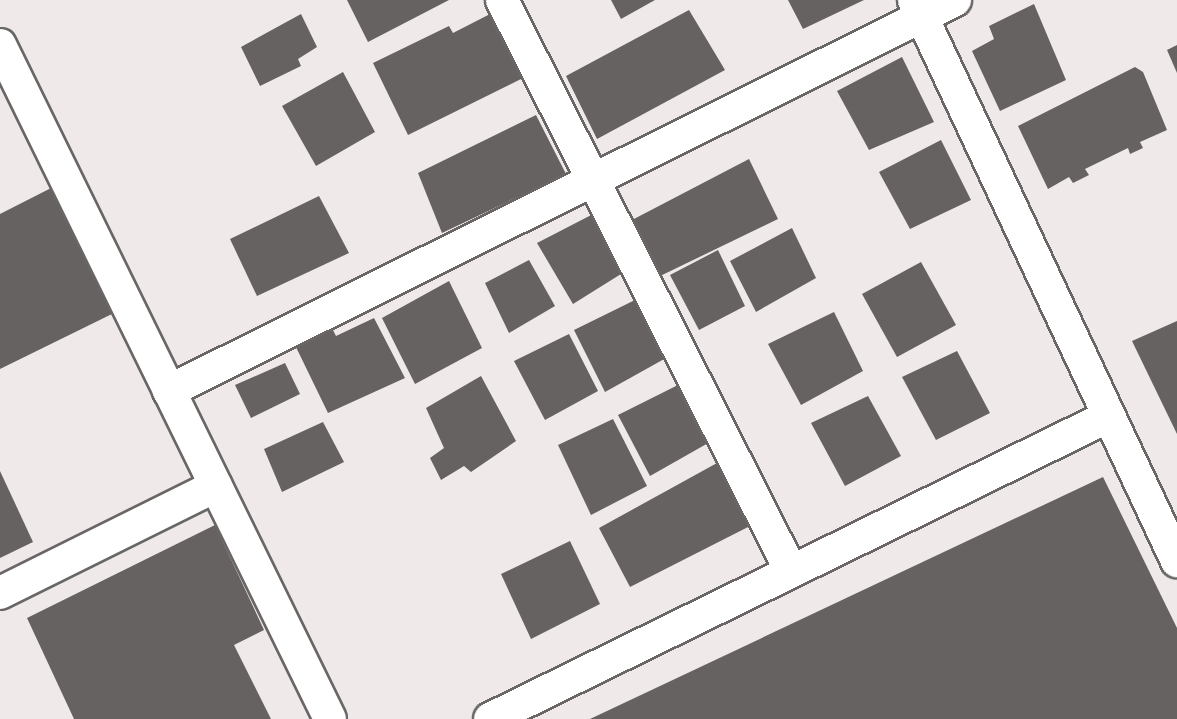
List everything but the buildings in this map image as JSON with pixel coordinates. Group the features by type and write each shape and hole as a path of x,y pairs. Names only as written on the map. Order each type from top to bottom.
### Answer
{"street":[{"path":"502,0 791,572"},
{"path":"169,391 592,180 918,8 955,0"},
{"path":"918,8 1177,561"},
{"path":"0,45 330,719"},
{"path":"490,719 1109,416"},
{"path":"0,593 216,486"}]}
